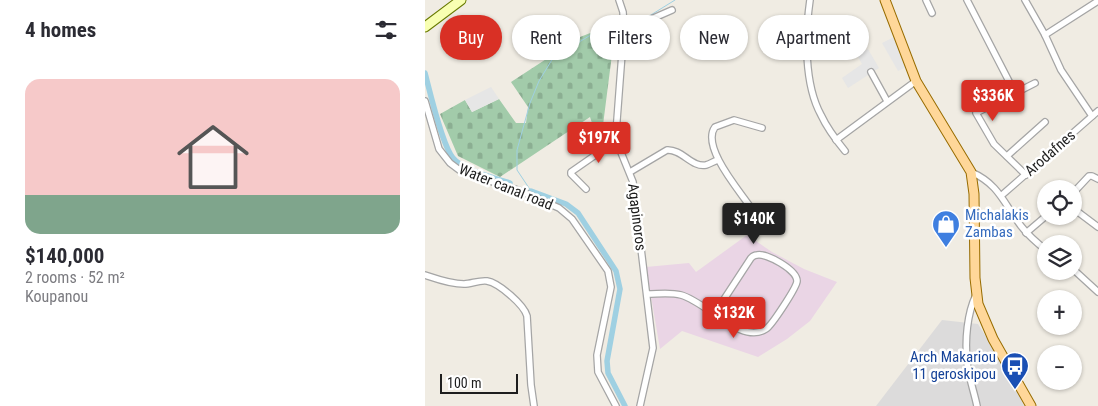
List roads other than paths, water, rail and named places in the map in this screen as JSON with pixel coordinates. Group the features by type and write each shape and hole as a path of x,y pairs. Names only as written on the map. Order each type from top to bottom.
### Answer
{"main road":[{"path":"885,0 916,81 971,172 974,194 976,295 981,314 993,340 1031,406"}],"street":[{"path":"425,28 461,0"},
{"name":"Agapinoros","path":"619,0 623,15"},
{"path":"810,0 807,24 811,84 820,114 845,150"},
{"path":"926,0 932,13"},
{"path":"967,0 1015,93"},
{"path":"1025,0 1045,35 1061,70 1092,116"},
{"path":"1045,35 1098,1"},
{"path":"661,15 672,10"},
{"name":"Agapinoros","path":"621,60 616,114 617,140 633,182 653,355 640,406"},
{"path":"871,72 887,101"},
{"path":"837,140 916,81"},
{"path":"1026,175 994,144 976,113 1035,84"},
{"name":"Water canal road","path":"425,101 439,149 450,163 462,172 518,190 559,208 572,219 608,271 611,287 597,355 598,372 616,406"},
{"name":"Arodafnes","path":"1002,195 1098,111"},
{"path":"749,205 718,160 711,139 715,127 734,120 762,128"},
{"path":"1007,156 1045,122"},
{"path":"586,189 571,172 617,140"},
{"path":"630,172 667,150 677,152 700,165 718,160"},
{"path":"971,172 983,178 1002,195 1026,233 1037,242"},
{"path":"1082,184 1089,176 1098,179"},
{"path":"1082,215 1098,227"},
{"path":"1026,233 1037,224"},
{"path":"647,294 682,295 715,313 737,329 754,333 769,328 796,287 796,277 791,270 766,256 754,256 715,313"},
{"path":"425,275 457,284 485,280 491,282 498,285 523,308 527,316 534,406"},
{"path":"1082,277 1098,292"},
{"path":"976,295 970,310 966,348 969,374 977,406"}],"waterway":[{"path":"651,15 675,0"},
{"path":"531,191 517,170 517,150 530,103 539,81 553,58 590,36"},
{"path":"425,73 441,130 453,158 471,170 510,183"},
{"path":"531,191 566,204 578,213 616,271 620,289 607,361 608,373 625,406"}],"place":[{"name":"Michalakis Zambas","path":"946,248"},
{"name":"Arch Makariou 11 geroskipou","path":"1015,390"}]}
